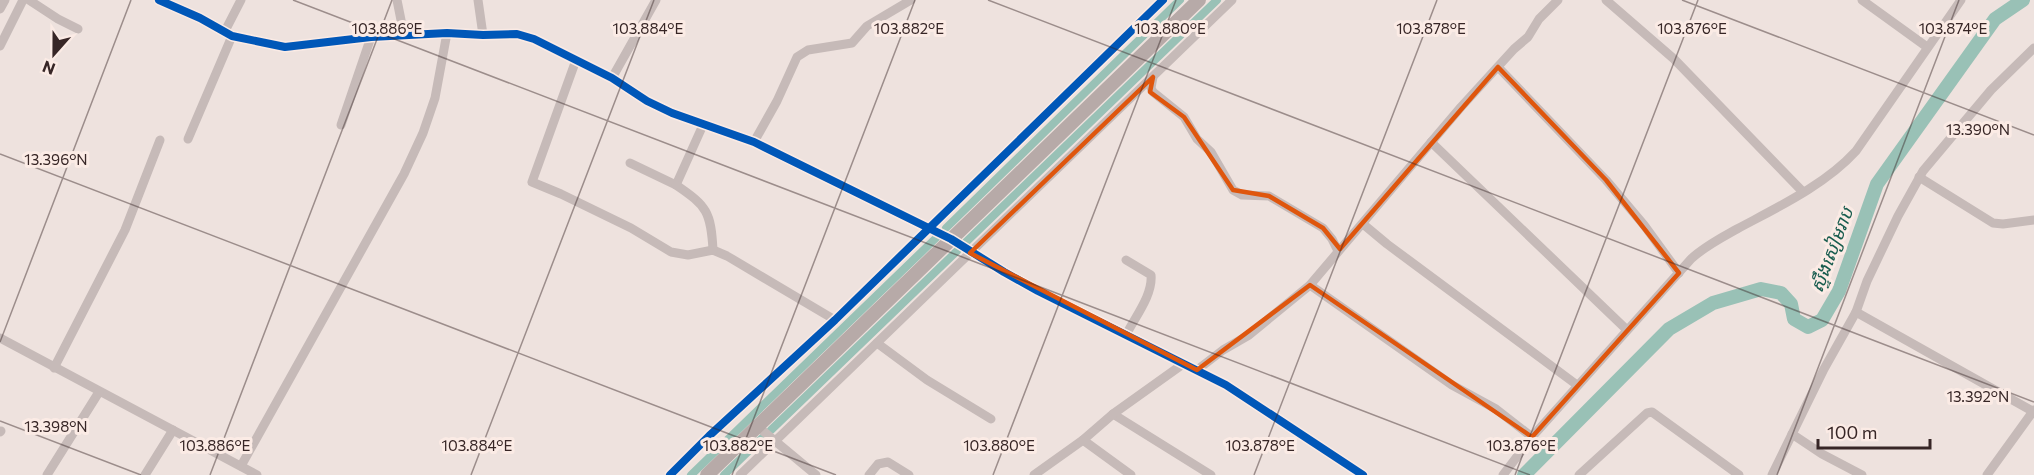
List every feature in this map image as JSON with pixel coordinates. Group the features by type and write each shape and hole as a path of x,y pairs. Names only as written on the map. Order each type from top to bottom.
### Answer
{"street":[{"path":"0,9 4,0"},
{"path":"0,46 23,0"},
{"path":"29,0 67,25 78,29"},
{"path":"159,0 228,33 285,47 371,37 447,33 517,34 543,43 612,78 647,101 703,125 754,142 951,240 1047,296 1226,385 1363,475"},
{"path":"188,139 241,0"},
{"path":"398,0 404,35"},
{"path":"478,0 483,35"},
{"path":"612,78 656,0"},
{"path":"754,142 797,57 808,50 852,44 867,26 911,0"},
{"path":"670,475 709,436 835,321 1163,0"},
{"path":"707,475 1198,0"},
{"path":"740,475 1232,0"},
{"path":"1197,370 1223,350 1263,325 1310,285 1431,142 1514,49 1528,37 1539,19 1558,0"},
{"path":"1606,0 1674,59 1803,192"},
{"path":"1862,0 1927,47"},
{"path":"1503,475 1532,437 1700,251 1803,192 1846,162 1961,0"},
{"path":"241,466 404,174 423,133 435,98 447,33"},
{"path":"341,125 371,37"},
{"path":"1772,475 1824,369 1856,312 1871,272 1919,177 1991,90 2034,48"},
{"path":"576,60 532,182 631,228 671,252 688,255 713,250 835,321"},
{"path":"1498,67 1606,180 1644,225 1679,273"},
{"path":"1153,77 1151,88 1154,94 1184,117 1197,139 1211,152 1233,190 1242,195 1269,195 1323,228 1338,251"},
{"path":"676,185 703,125"},
{"path":"54,368 124,230 160,140"},
{"path":"1431,142 1627,330"},
{"path":"630,163 676,185 696,198 706,210 713,250"},
{"path":"1919,177 1993,223 2034,220"},
{"path":"1363,224 1577,386"},
{"path":"1126,260 1151,275 1152,281 1150,290 1126,335"},
{"path":"1310,285 1452,385 1496,409 1532,437"},
{"path":"1856,312 2034,411 1988,475"},
{"path":"0,338 256,475"},
{"path":"877,343 909,368 991,419"},
{"path":"1034,475 1183,364"},
{"path":"46,475 99,392"},
{"path":"1579,475 1647,413 1652,412 1739,475"},
{"path":"1113,414 1211,475"},
{"path":"757,426 816,475"},
{"path":"145,475 173,430"},
{"path":"1792,434 1822,454 1862,475"},
{"path":"1083,440 1131,475"},
{"path":"869,475 878,464 888,462 909,475"}],"highlighted area":[{"path":"1498,67 1606,180 1679,273 1532,437 1310,285 1197,370 970,253 1153,77 1150,92 1184,117 1233,190 1269,196 1323,228 1340,249"}],"waterway":[{"path":"946,228 1180,0"},
{"path":"966,242 1217,0"},
{"name":"ស្ទឹងសៀមរាប","path":"1524,475 1669,329 1713,303 1761,289 1781,293 1791,304 1794,319 1808,327 1822,320 1839,291 1877,184 1995,19 2023,0"},
{"path":"691,475 937,237"},
{"path":"771,430 957,251"},
{"path":"724,475 762,438"}],"cycle path":[{"path":"159,0 200,18 232,36 285,47 371,37 447,33 517,34 534,39 612,78 647,101 672,113 754,142 951,239 1038,291 1226,385 1363,475"},
{"path":"670,475 835,320 1163,0"}]}
